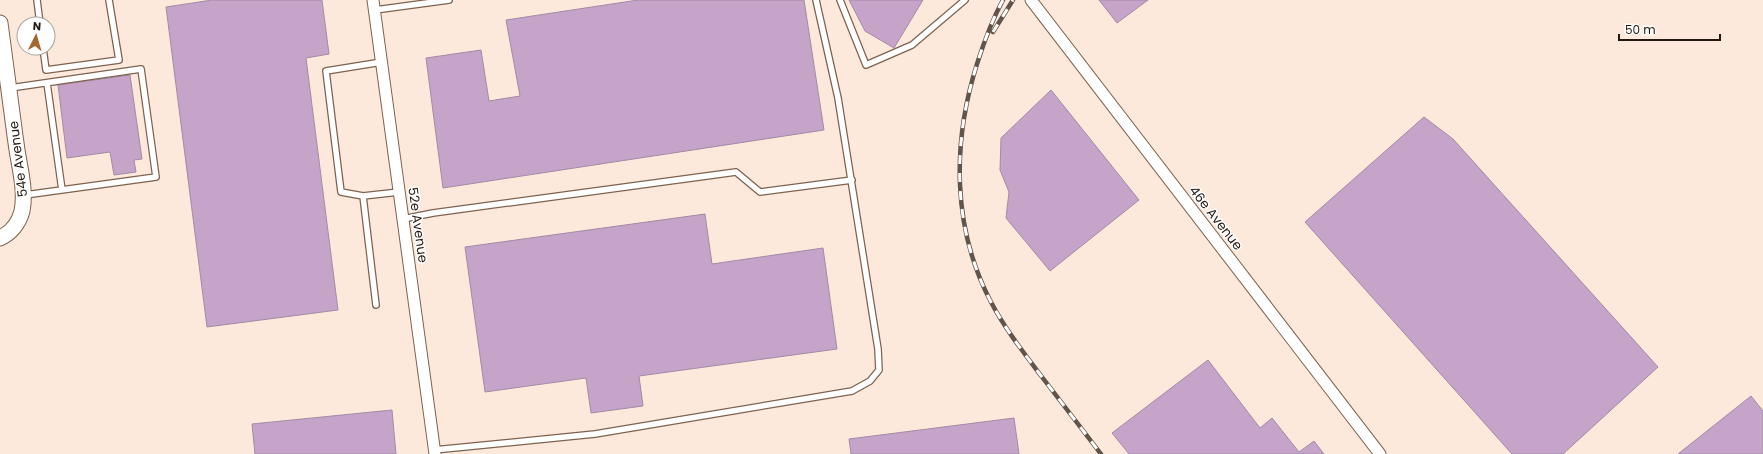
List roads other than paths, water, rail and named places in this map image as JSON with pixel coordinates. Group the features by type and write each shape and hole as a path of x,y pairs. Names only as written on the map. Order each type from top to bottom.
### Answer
{"street":[{"name":"46e Avenue","path":"1031,0 1380,454"},
{"name":"52e Avenue","path":"374,5 435,452"},
{"name":"54e Avenue","path":"0,24 23,206 18,221 12,230 0,238"}],"lane":[{"path":"37,0 39,16"},
{"path":"44,56 46,70 119,60 109,0"},
{"path":"374,5 449,0"},
{"path":"435,452 595,434 852,391 870,381 878,370 878,349 838,98 816,0"},
{"path":"840,0 866,65 912,46 965,0"},
{"path":"382,62 326,71 341,192 363,196 399,192"},
{"path":"9,88 141,69 156,176 22,195"},
{"path":"47,83 62,190"},
{"path":"403,219 433,213 736,172 760,192 852,180"},
{"path":"363,196 376,305"}],"railway":[{"path":"1003,0 988,31 977,64 963,124 960,155 960,185 963,215 969,245 978,274 1002,322 1028,359 1101,454"},
{"path":"993,32 1013,0"}]}
